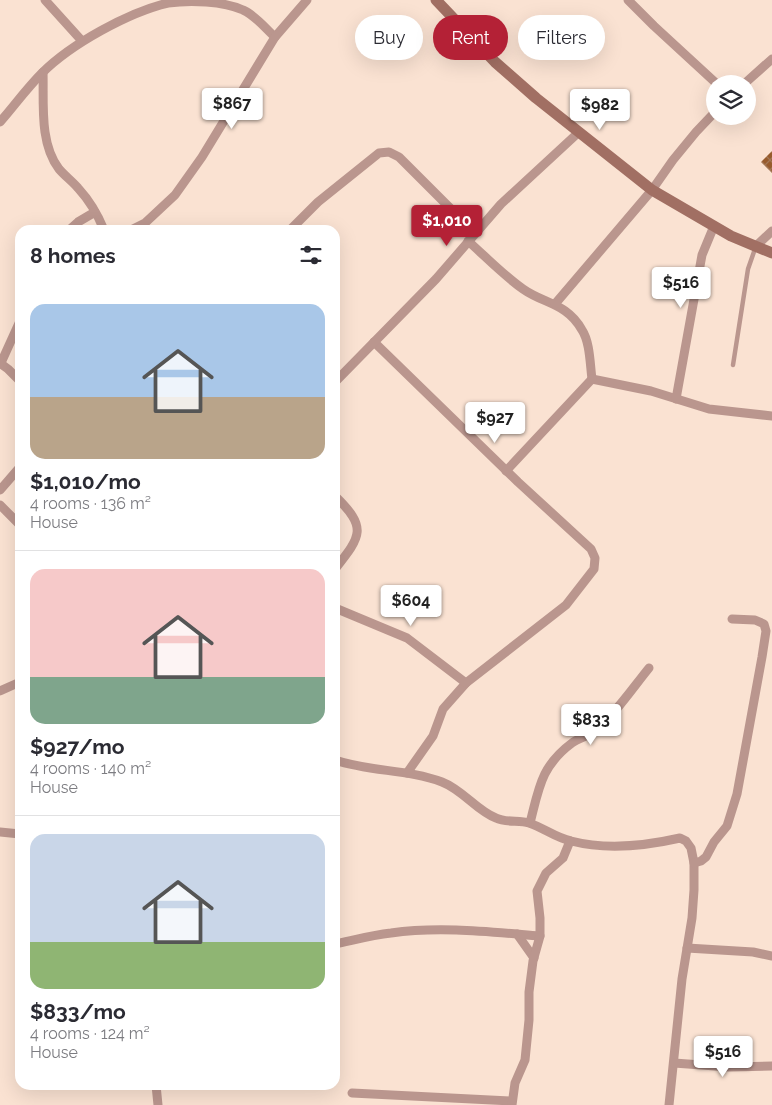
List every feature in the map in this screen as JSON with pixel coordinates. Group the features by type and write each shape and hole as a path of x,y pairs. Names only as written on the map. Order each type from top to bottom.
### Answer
{"street":[{"path":"45,0 82,41"},
{"path":"0,122 43,72 82,41 149,9 170,2 187,0 224,3 245,11 275,37"},
{"path":"141,225 175,195 202,157 275,37 307,0"},
{"path":"436,0 495,62 536,98 652,190 714,226 772,253"},
{"path":"628,0 707,75"},
{"path":"754,75 772,59"},
{"path":"43,72 45,120 52,155 59,168 89,201 102,225"},
{"path":"555,304 652,190 673,160 706,122"},
{"path":"340,377 436,279 501,204 580,132"},
{"path":"295,225 318,202 360,167 379,153 389,152 399,157 474,233"},
{"path":"75,225 96,212"},
{"path":"676,399 702,255 714,226"},
{"path":"756,246 772,231"},
{"path":"468,241 501,272 524,290 555,304 573,320 584,332 590,354 592,379 506,470"},
{"path":"15,332 0,363 15,376"},
{"path":"374,342 506,470 591,549 595,558 594,569 566,605 466,683 443,709 433,736 407,773"},
{"path":"592,379 630,386 709,409 772,416"},
{"path":"0,490 15,473"},
{"path":"340,501 348,508 358,528 358,538 340,561"},
{"path":"0,505 15,520"},
{"path":"340,610 407,638 466,683"},
{"path":"694,863 706,857 728,822 737,794 762,657 766,631 764,624 755,620 732,619"},
{"path":"530,823 545,771 558,754 577,739 595,731 649,668"},
{"path":"0,691 15,684"},
{"path":"340,761 368,768 422,776 444,783 495,818 530,823 570,841 600,846 623,846 680,838 686,841 691,848 694,863 692,918 682,979 669,1105"},
{"path":"0,832 15,834"},
{"path":"352,1094 512,1103 516,1083 525,1060 529,1020 529,992 534,958 540,936 537,890 546,874 563,858 570,841"},
{"path":"340,943 399,932 455,930 540,936"},
{"path":"517,934 534,958"},
{"path":"687,948 752,952 772,956"},
{"path":"674,1063 772,1066"},
{"path":"156,1090 158,1105"}],"lane":[{"path":"732,365 748,269 756,246"}],"building":[{"path":"772,151 772,173 761,162"}]}
